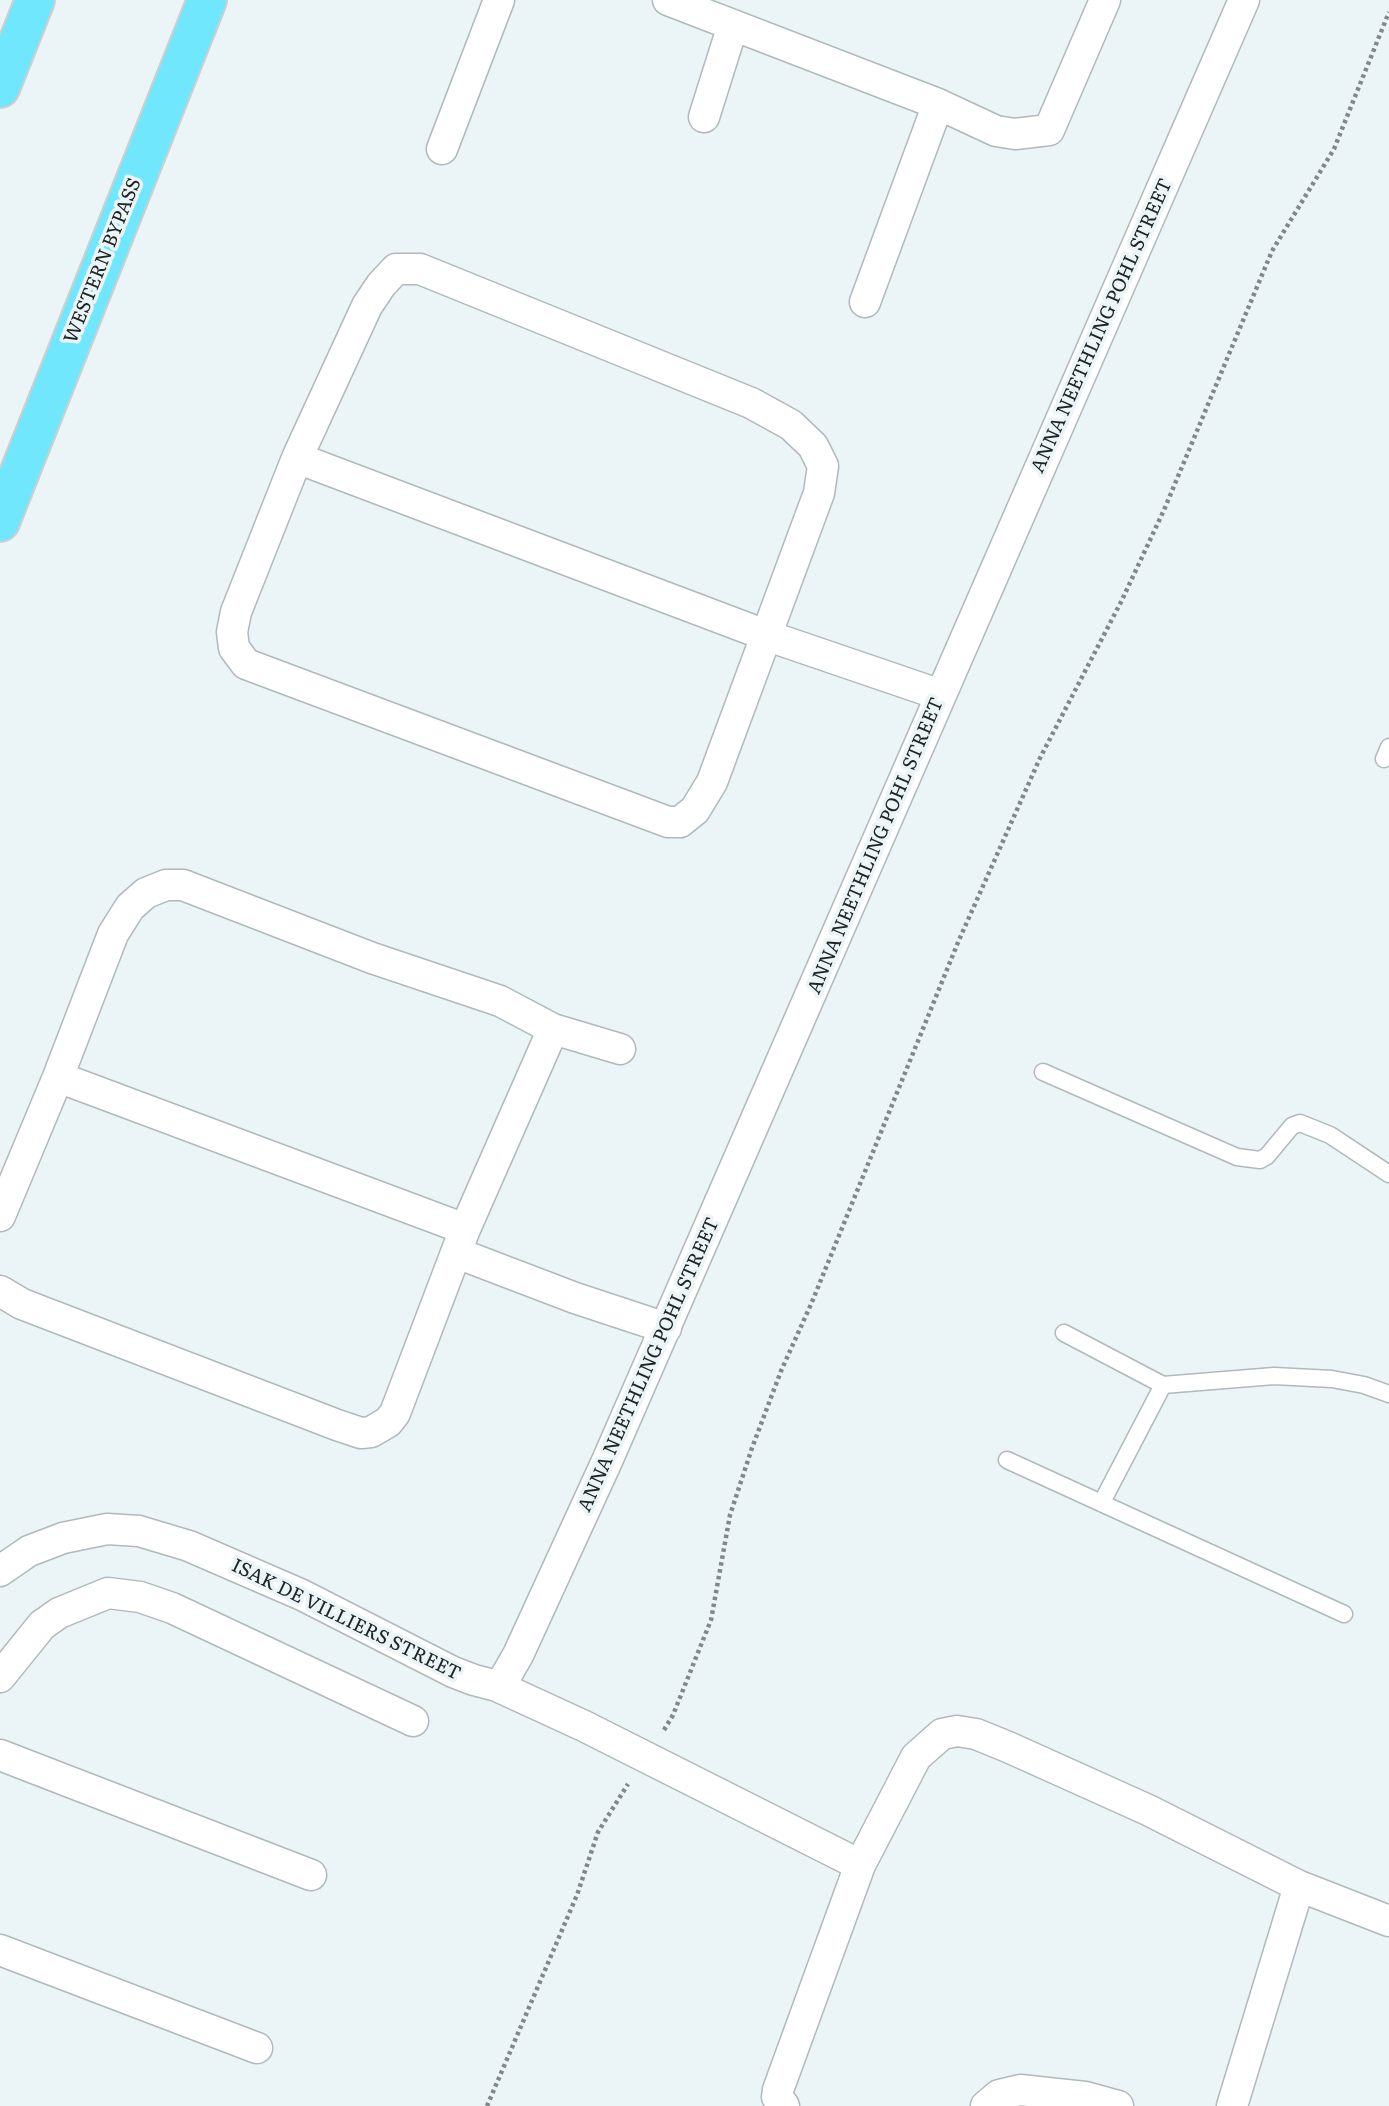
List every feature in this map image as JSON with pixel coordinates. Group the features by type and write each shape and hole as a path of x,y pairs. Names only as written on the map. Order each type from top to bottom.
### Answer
{"highway":[{"path":"0,88 35,0"},
{"name":"WESTERN BYPASS","path":"0,522 207,0"}],"street":[{"path":"442,149 499,0"},
{"path":"668,0 938,104 996,131 1015,134 1049,130 1105,0"},
{"name":"ANNA NEETHLING POHL STREET","path":"496,1686 507,1675 518,1655 666,1328 1244,0"},
{"path":"704,117 733,25"},
{"path":"865,302 938,104"},
{"path":"396,269 421,269 751,403 791,425 813,446 824,466 820,493 712,782 695,810 680,822 668,822 246,664 234,648 232,632 236,612 297,458 349,344 381,285 396,269"},
{"path":"297,458 768,636 941,695"},
{"path":"0,1216 120,920 146,893 166,885 183,885 372,958 500,1001 553,1029 620,1049"},
{"path":"0,1291 22,1304 361,1433 371,1432 395,1413 461,1241 553,1029"},
{"path":"58,1077 461,1241 575,1298 666,1328"},
{"name":"ISAK DE VILLIERS STREET","path":"0,1571 29,1551 63,1538 107,1529 139,1531 189,1546 302,1595 453,1672 496,1686 596,1732 860,1866"},
{"path":"0,1677 42,1625 69,1608 108,1593 140,1597 172,1608 413,1721"},
{"path":"783,2106 777,2097 778,2090 860,1866 916,1757 942,1734 957,1731 976,1734 1008,1747 1149,1810 1299,1886 1389,1921"},
{"path":"0,1755 311,1875"},
{"path":"1232,2106 1299,1886"},
{"path":"0,1950 257,2048"},
{"path":"986,2106 999,2095 1020,2090 1085,2097 1118,2106"}],"lane":[{"path":"1043,1072 1237,1157 1260,1160 1267,1156 1292,1126 1300,1123 1330,1135 1389,1174"},
{"path":"1064,1333 1163,1385 1286,1377 1332,1379 1364,1385 1389,1394"},
{"path":"1102,1502 1163,1385"},
{"path":"1007,1460 1344,1614"}],"path":[{"path":"659,1737 673,1715 710,1620 730,1515 761,1422 959,940 1040,758 1121,602 1164,510 1272,251 1334,149 1389,12"},
{"path":"487,2106 577,1895 598,1832 630,1781"}]}
